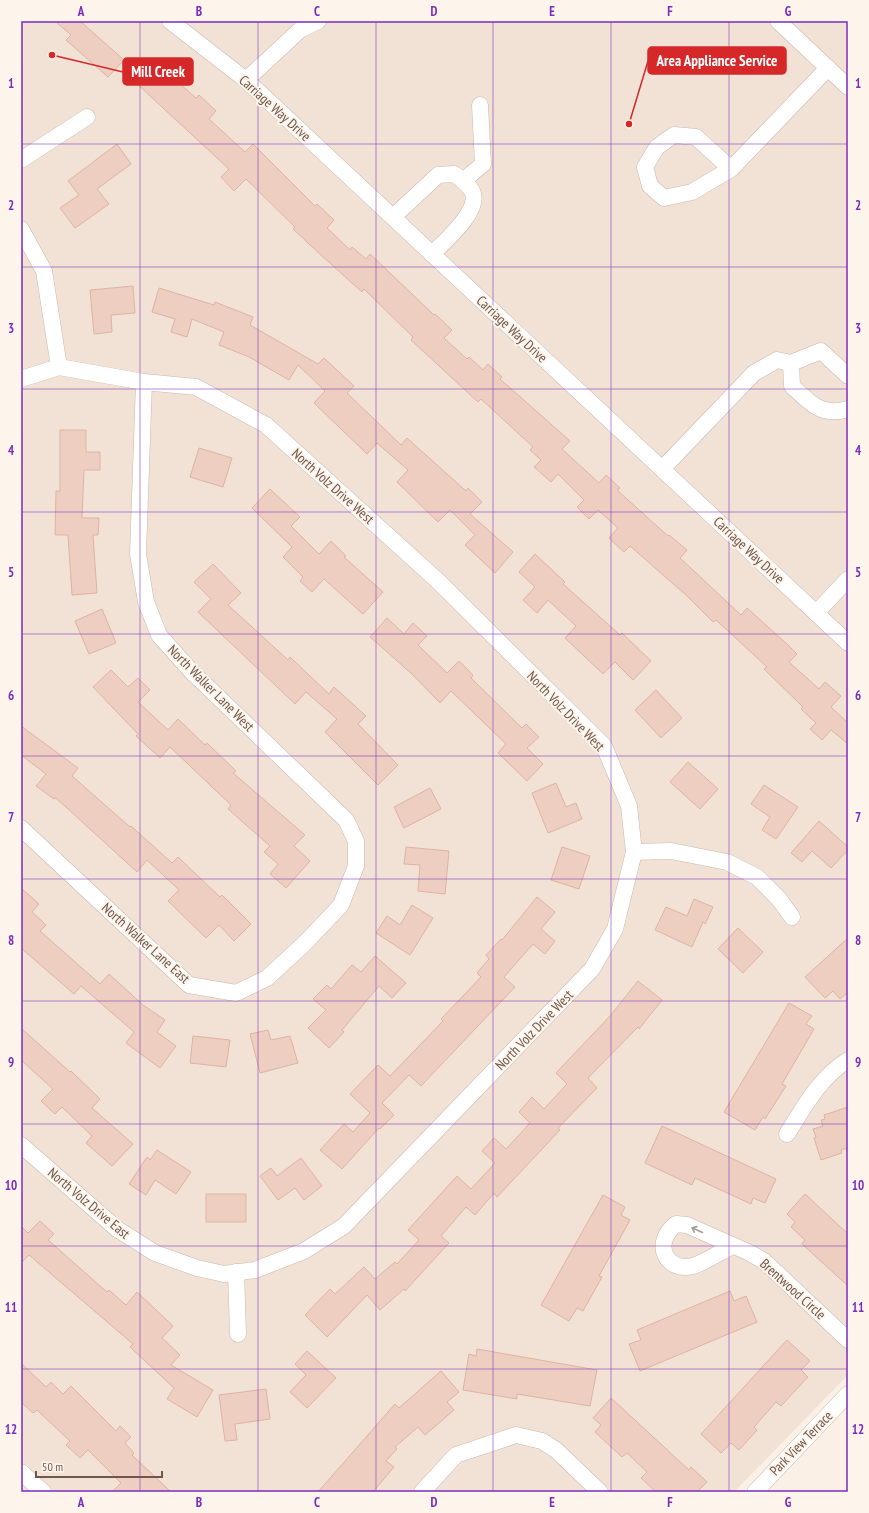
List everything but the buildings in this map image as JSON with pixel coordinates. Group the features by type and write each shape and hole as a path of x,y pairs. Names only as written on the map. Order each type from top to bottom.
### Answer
{"street":[{"name":"Carriage Way Drive","path":"170,21 246,80 848,643"},
{"path":"246,80 300,30 318,21"},
{"path":"778,21 848,87"},
{"path":"731,168 696,137 674,135 657,147 645,167 650,186 664,198 692,192 731,168 828,68"},
{"path":"464,181 483,164 480,105"},
{"path":"21,160 87,117"},
{"path":"393,217 438,175 454,174 464,181 472,191 474,202 471,209 466,219 432,254"},
{"path":"21,229 44,271 59,367"},
{"path":"662,470 754,373 777,360 791,363 821,351 848,376"},
{"path":"791,363 792,386 814,407 829,412 848,409"},
{"name":"North Volz Drive West","path":"21,379 59,367 144,382 196,387 266,425 439,582 604,746 629,806 634,852 615,928 592,969 344,1226 304,1250 255,1270"},
{"name":"North Walker Lane West","path":"144,382 138,554 146,602 159,635 191,672 346,820 356,841 356,866 341,905 305,943"},
{"path":"816,614 848,579"},
{"name":"North Walker Lane East","path":"21,828 189,985 236,993 267,978 305,943"},
{"path":"634,852 671,851 727,862 757,877 779,899 792,917"},
{"path":"787,1134 809,1100 835,1068 848,1060"},
{"name":"North Volz Drive East","path":"21,1145 117,1229 155,1253 197,1268 224,1274 255,1270"},
{"name":"Brentwood Circle","path":"732,1246 750,1253 764,1261 848,1340"},
{"path":"236,1272 238,1334"},
{"name":"Park View Terrace","path":"755,1492 848,1394"},
{"path":"422,1492 456,1455 516,1435 542,1441 556,1450 600,1492"},
{"path":"21,1472 43,1492"}],"shaded area":[{"path":"21,21 848,21 848,1375 734,1492 21,1492"}],"place":[{"name":"Mill Creek","path":"52,55"},
{"name":"Area Appliance Service","path":"629,124"}]}
